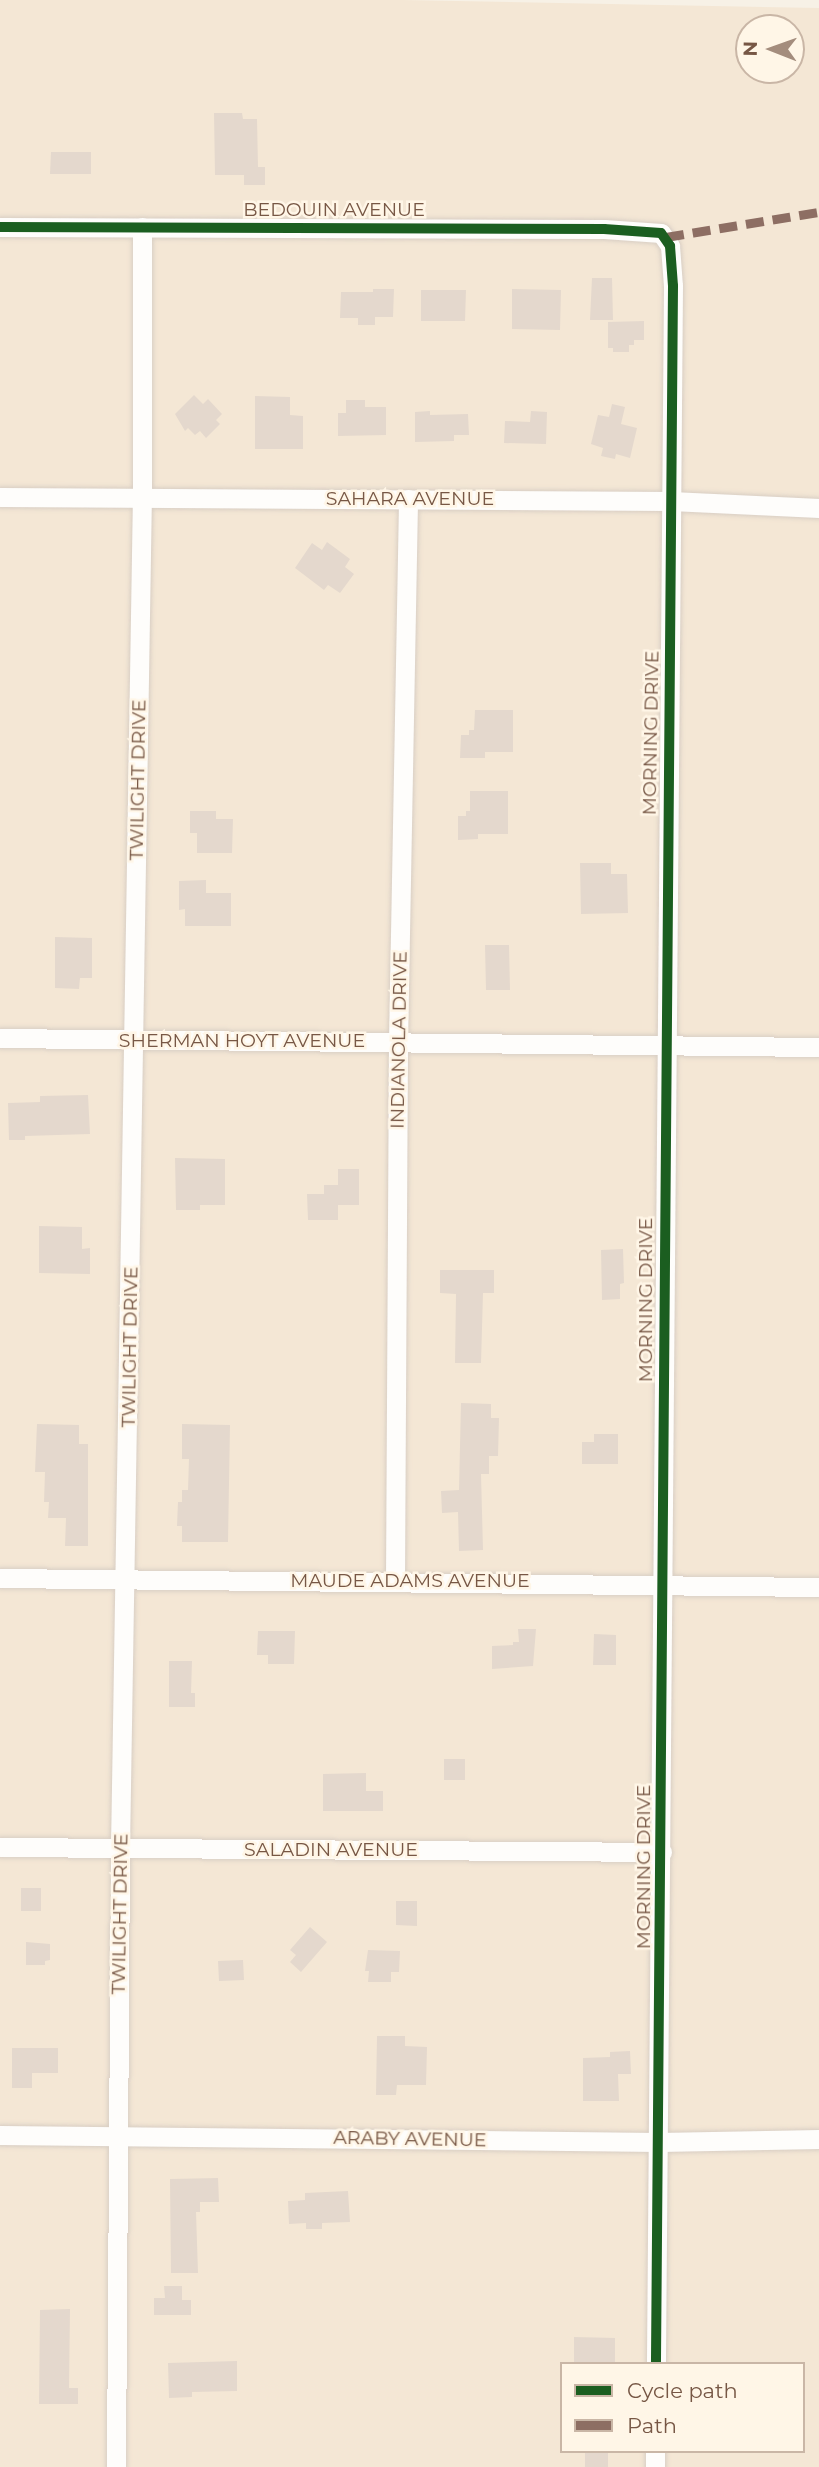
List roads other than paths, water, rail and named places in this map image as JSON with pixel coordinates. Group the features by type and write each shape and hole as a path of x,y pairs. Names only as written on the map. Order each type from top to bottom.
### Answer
{"street":[{"name":"BEDOUIN AVENUE","path":"0,227 604,229 646,231 666,237"},
{"name":"TWILIGHT DRIVE","path":"117,2467 120,1848 127,1579 142,498 142,227"},
{"name":"MORNING DRIVE","path":"656,2362 673,286 670,246 666,237"},
{"name":"SAHARA AVENUE","path":"0,496 671,501 819,508"},
{"name":"INDIANOLA DRIVE","path":"396,1581 398,1042 408,499"},
{"name":"SHERMAN HOYT AVENUE","path":"0,1038 819,1047"},
{"name":"MAUDE ADAMS AVENUE","path":"0,1578 819,1587"},
{"name":"SALADIN AVENUE","path":"0,1847 662,1852"},
{"name":"ARABY AVENUE","path":"0,2135 659,2143 819,2139"}]}
